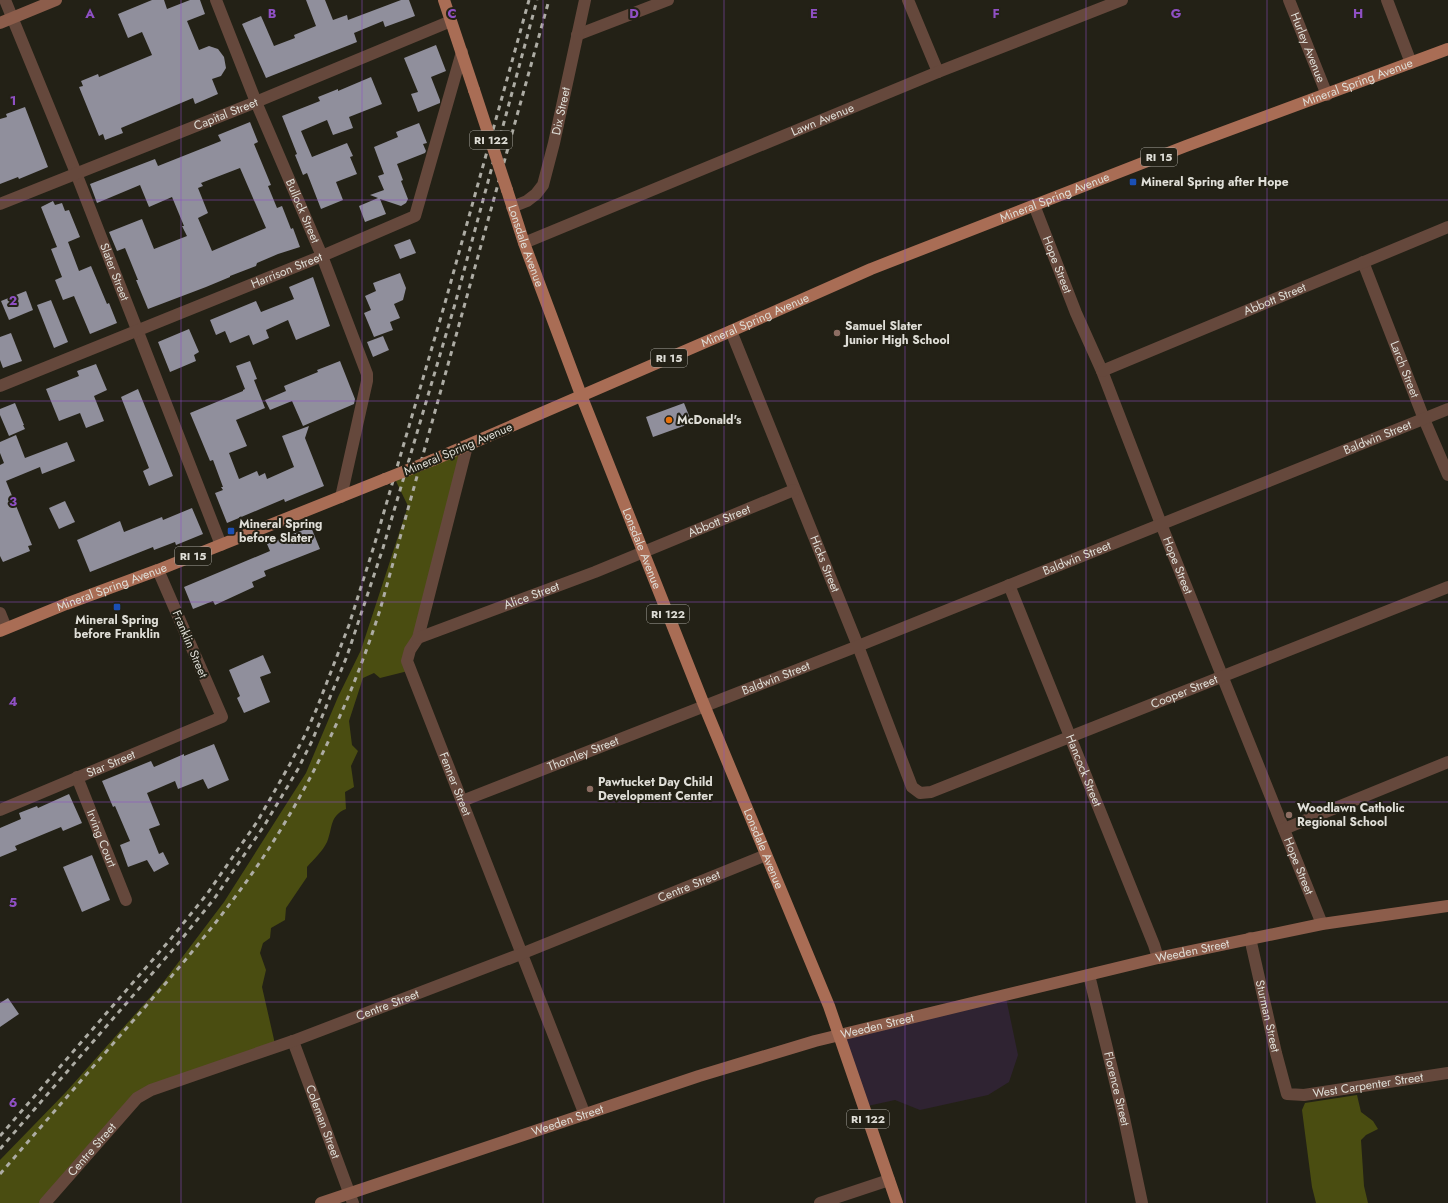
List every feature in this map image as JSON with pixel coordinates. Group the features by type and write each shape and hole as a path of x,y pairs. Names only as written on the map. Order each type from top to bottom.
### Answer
{"main road":[{"path":"0,23 56,0"},
{"name":"Lonsdale Avenue","path":"444,0 524,243 581,395 704,705 829,1006 897,1203"},
{"name":"Mineral Spring Avenue","path":"3,629 158,570 385,480 467,446 872,269 1186,146 1448,49"},
{"name":"Weeden Street","path":"321,1203 351,1198 699,1076 814,1041 1158,958 1250,938 1322,924 1448,906"}],"street":[{"name":"Bullock Street","path":"216,0 256,102 322,256 368,374 341,497"},
{"name":"Dix Street","path":"512,207 527,201 536,194 543,185 554,143 585,0"},
{"path":"577,35 668,0"},
{"path":"908,0 938,72"},
{"name":"Lawn Avenue","path":"524,243 938,72 1122,0"},
{"name":"Hurley Avenue","path":"1288,0 1327,95"},
{"path":"1387,0 1411,63"},
{"name":"Slater Street","path":"5,2 76,173 221,545"},
{"name":"Capital Street","path":"0,204 256,102 451,21"},
{"name":"Harrison Street","path":"0,386 322,256 415,216 462,52"},
{"name":"Hope Street","path":"1034,205 1076,313 1102,371 1161,524 1322,924"},
{"name":"Abbott Street","path":"1102,371 1448,227"},
{"name":"Larch Street","path":"1363,262 1424,419 1448,474"},
{"name":"Hicks Street","path":"731,331 858,646 912,787 920,793"},
{"name":"Baldwin Street","path":"704,705 858,646 1448,409"},
{"name":"Fenner Street","path":"467,446 418,638 410,650 407,661 585,1115"},
{"name":"Abbott Street","path":"644,552 794,490"},
{"name":"Alice Street","path":"418,638 595,572 644,552"},
{"name":"Franklin Street","path":"158,570 222,717"},
{"name":"Hancock Street","path":"1008,585 1158,958"},
{"name":"Cooper Street","path":"920,793 931,792 1223,677 1448,586"},
{"path":"0,613 3,629"},
{"name":"Thornley Street","path":"462,801 704,705"},
{"name":"Star Street","path":"0,810 222,717"},
{"path":"1284,829 1448,762"},
{"name":"Irving Court","path":"77,777 126,900"},
{"name":"Centre Street","path":"45,1203 137,1098 151,1090 293,1041 521,954 766,855"},
{"name":"Sturman Street","path":"1250,938 1276,1053 1287,1094"},
{"name":"Florence Street","path":"1089,975 1124,1118 1142,1203"},
{"name":"Coleman Street","path":"293,1041 351,1198"},
{"name":"West Carpenter Street","path":"1287,1094 1304,1094 1448,1074"},
{"path":"820,1203 889,1180"}],"shaded area":[{"path":"465,445 408,671 380,678 374,673 363,678 349,721 352,745 358,751 351,766 354,787 345,792 346,809 334,819 327,842 307,867 307,877 286,908 285,920 271,928 270,938 263,943 260,953 266,970 262,987 275,1044 144,1092 45,1203 0,1203 0,1160 66,1092 162,984 224,902 306,773 338,697 361,650 408,506 393,475"},
{"path":"1005,993 1018,1055 1009,1082 988,1095 920,1110 895,1100 863,1107 837,1043 847,1029"},
{"path":"1357,1095 1361,1112 1373,1121 1378,1129 1366,1135 1361,1140 1364,1186 1368,1203 1316,1203 1312,1187 1302,1110 1305,1103"}],"building":[{"path":"152,0 164,0 167,9 190,0 200,0 205,14 187,21 199,50 209,46 218,49 224,57 226,68 221,76 212,79 218,94 195,104 193,98 121,128 123,133 105,140 103,134 99,136 79,87 83,86 81,81 98,74 99,77 152,55 142,32 128,38 118,14"},
{"path":"306,0 325,0 333,20 347,15 348,20 401,0 409,0 415,16 385,27 383,21 354,33 357,42 266,78 242,24 261,16 274,46 295,38 294,35 316,26"},
{"path":"436,45 446,71 431,77 440,103 418,112 411,94 418,92 404,58"},
{"path":"371,77 382,104 349,117 353,128 333,135 327,120 301,131 312,157 347,143 353,156 350,157 357,174 336,182 343,200 321,209 307,173 303,175 295,155 297,154 282,116 320,101 318,97 338,89 338,91"},
{"path":"25,107 48,167 19,179 18,177 0,184 0,119 7,117 6,114"},
{"path":"250,122 258,142 254,144 271,185 268,186 277,208 282,206 291,229 293,228 300,247 278,254 257,263 256,266 230,277 148,309 125,248 117,251 109,232 142,219 154,249 187,236 172,197 149,207 140,185 97,203 90,184 155,159 158,166 221,141 218,135","holes":["240,168 266,228 212,251 198,218 208,213 198,188 203,186 201,183"]},
{"path":"419,123 427,143 423,144 426,151 425,153 397,164 403,180 401,181 408,199 406,203 401,206 380,199 386,214 365,222 359,206 378,198 370,195 384,190 378,176 384,174 374,147 398,137 396,132"},
{"path":"53,201 55,205 62,203 65,211 69,210 80,237 68,242 79,271 91,266 107,304 109,303 117,323 90,334 74,296 63,300 55,280 62,277 51,249 57,247 41,207"},
{"path":"410,239 416,253 400,259 394,245"},
{"path":"400,273 406,288 403,300 394,304 400,318 390,322 393,330 374,337 364,313 371,310 365,296 376,291 373,283"},
{"path":"313,277 330,326 296,340 288,320 266,330 269,338 253,345 249,335 230,343 225,331 216,335 210,320 256,301 261,312 294,299 289,287"},
{"path":"26,291 33,310 9,320 1,301"},
{"path":"51,300 68,342 54,348 37,305"},
{"path":"189,329 199,352 194,355 196,361 170,372 158,342"},
{"path":"11,333 22,361 3,368 0,360 0,337"},
{"path":"383,336 389,350 373,357 367,342"},
{"path":"250,361 257,379 254,380 265,408 236,420 247,446 229,453 239,479 257,471 259,476 265,473 267,479 294,467 282,436 309,426 305,438 324,486 285,502 284,499 227,523 215,493 223,490 221,487 223,487 213,460 210,461 190,413 243,391 245,389 236,366"},
{"path":"340,361 355,399 354,404 303,426 292,401 270,410 265,400 286,391 284,386"},
{"path":"96,364 107,390 94,396 104,421 86,428 80,413 59,421 46,389 79,376 77,371"},
{"path":"138,389 173,476 149,486 143,471 149,468 121,397"},
{"path":"15,403 25,429 9,436 0,415 0,409"},
{"name":"McDonald's","path":"684,403 692,423 653,437 646,417"},
{"path":"16,435 25,458 67,442 75,461 42,474 40,467 6,481 32,545 28,546 30,551 3,562 0,556 0,465 4,463 0,453 0,442"},
{"path":"65,501 75,522 59,529 49,508"},
{"path":"192,508 203,534 176,545 175,542 154,550 153,547 90,572 77,540 120,521 124,532 162,517 163,520"},
{"path":"311,527 320,549 264,571 266,576 252,582 254,587 215,605 213,601 193,609 184,587 270,551 267,544"},
{"path":"263,655 271,673 260,677 270,702 244,713 237,698 240,696 229,670"},
{"path":"214,744 229,780 208,789 203,779 178,789 175,781 147,793 160,825 149,829 159,854 163,852 169,864 154,872 147,860 128,867 120,845 130,841 115,806 113,807 102,781 151,761 154,767 184,754 184,756"},
{"path":"69,794 82,823 63,831 61,827 15,846 17,850 0,857 0,828 21,819 19,813 37,806 38,808"},
{"path":"92,855 110,900 82,912 63,867"},
{"path":"8,998 19,1014 0,1027 0,1003"}],"railway":[{"path":"0,1136 169,941 207,894 257,822 304,737 317,708 349,625 374,546 445,303 529,0"},
{"path":"0,1149 176,946 214,899 264,826 298,769 312,741 347,656 383,548 455,304 537,0"},
{"path":"0,1174 171,977 233,900 281,830 330,739 357,675 380,610 549,0"}],"place":[{"name":"Mineral Spring after Hope","path":"1133,182"},
{"name":"Samuel Slater Junior High School","path":"837,333"},
{"name":"McDonald's","path":"669,420"},
{"name":"Mineral Spring before Slater","path":"231,531"},
{"name":"Mineral Spring before Franklin","path":"117,607"},
{"name":"Pawtucket Day Child Development Center","path":"590,789"},
{"name":"Woodlawn Catholic Regional School","path":"1289,815"}]}
